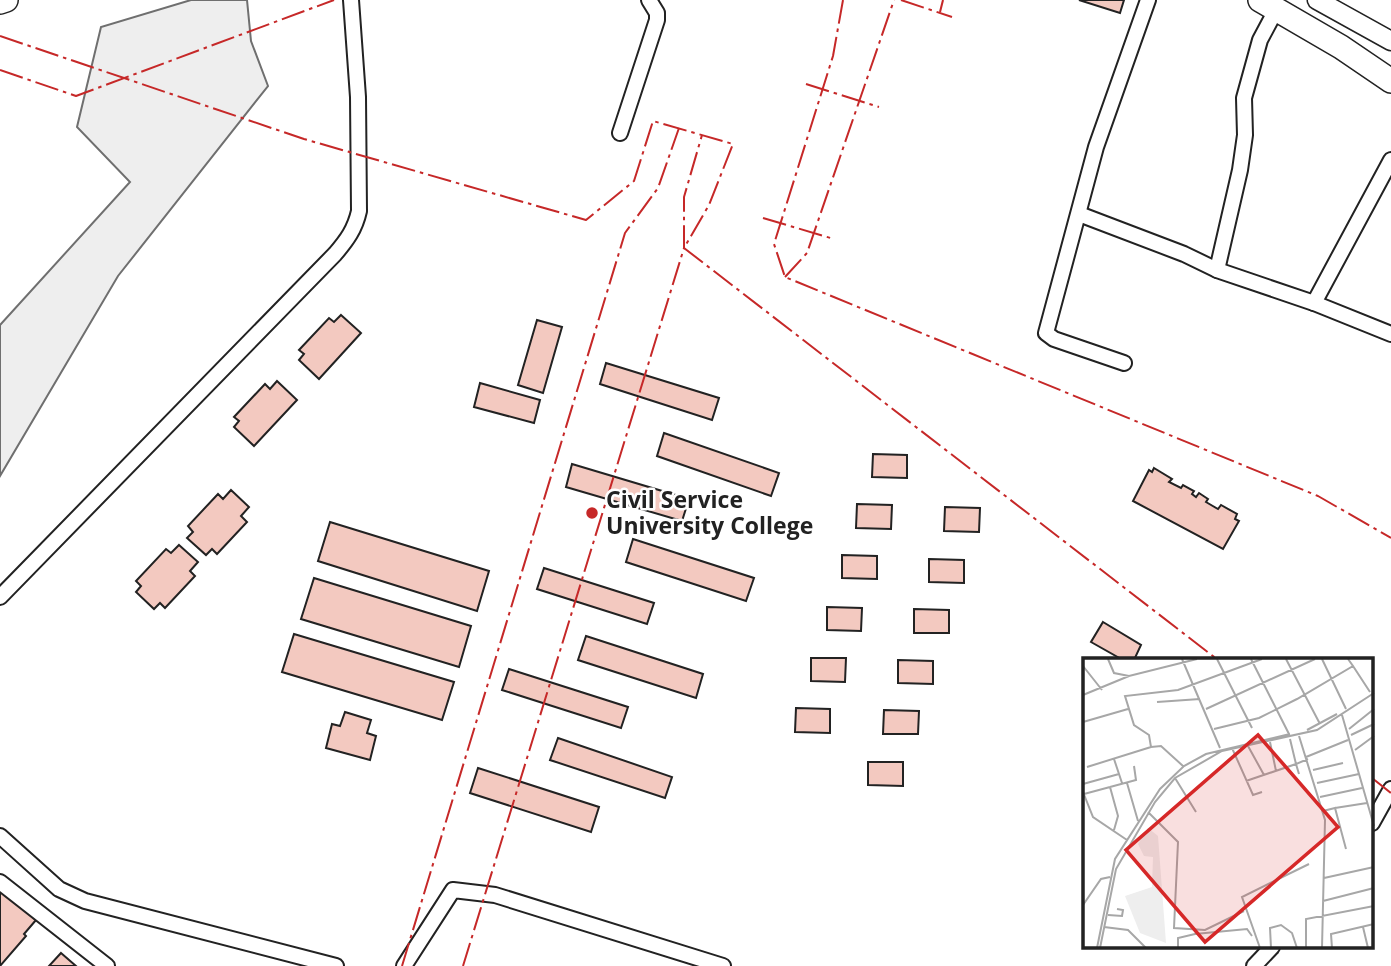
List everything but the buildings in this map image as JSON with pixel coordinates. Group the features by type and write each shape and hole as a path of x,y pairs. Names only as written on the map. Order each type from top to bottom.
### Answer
{"main road":[{"path":"0,2 6,0"},
{"path":"1268,5 1341,47 1391,81"}],"street":[{"path":"0,597 335,254 356,225 359,211 358,97 351,0"},
{"path":"620,133 657,20 657,13 649,0"},
{"path":"1124,363 1054,339 1046,333 1096,147 1148,0"},
{"path":"1317,0 1391,41"},
{"path":"1217,270 1240,170 1245,135 1244,98 1268,5"},
{"path":"1314,303 1391,160"},
{"path":"1079,214 1184,254 1217,270 1314,303 1391,334"},
{"path":"1374,820 1390,793"},
{"path":"0,836 59,889 85,901 337,966"},
{"path":"0,882 107,966"},
{"path":"404,966 453,890 495,895 723,966"},
{"path":"1254,966 1271,948"}],"shaded area":[{"path":"191,0 247,0 251,41 268,86 118,276 0,476 0,325 130,182 77,127 101,27"}],"power":[{"path":"0,70 76,96 334,0"},
{"path":"843,0 833,56 774,244 785,277 1318,496 1391,538"},
{"path":"785,277 807,253 894,0"},
{"path":"901,0 952,17"},
{"path":"940,12 943,0"},
{"path":"0,36 304,139 586,220 634,181 653,121 733,144 709,205 684,248 1215,658"},
{"path":"806,84 879,107"},
{"path":"402,966 625,233 658,188 679,128"},
{"path":"463,966 684,248 684,197 702,135"},
{"path":"763,218 834,239"},
{"path":"1374,780 1391,793"}],"place":[{"name":"Civil Service University College","path":"592,513"}]}
